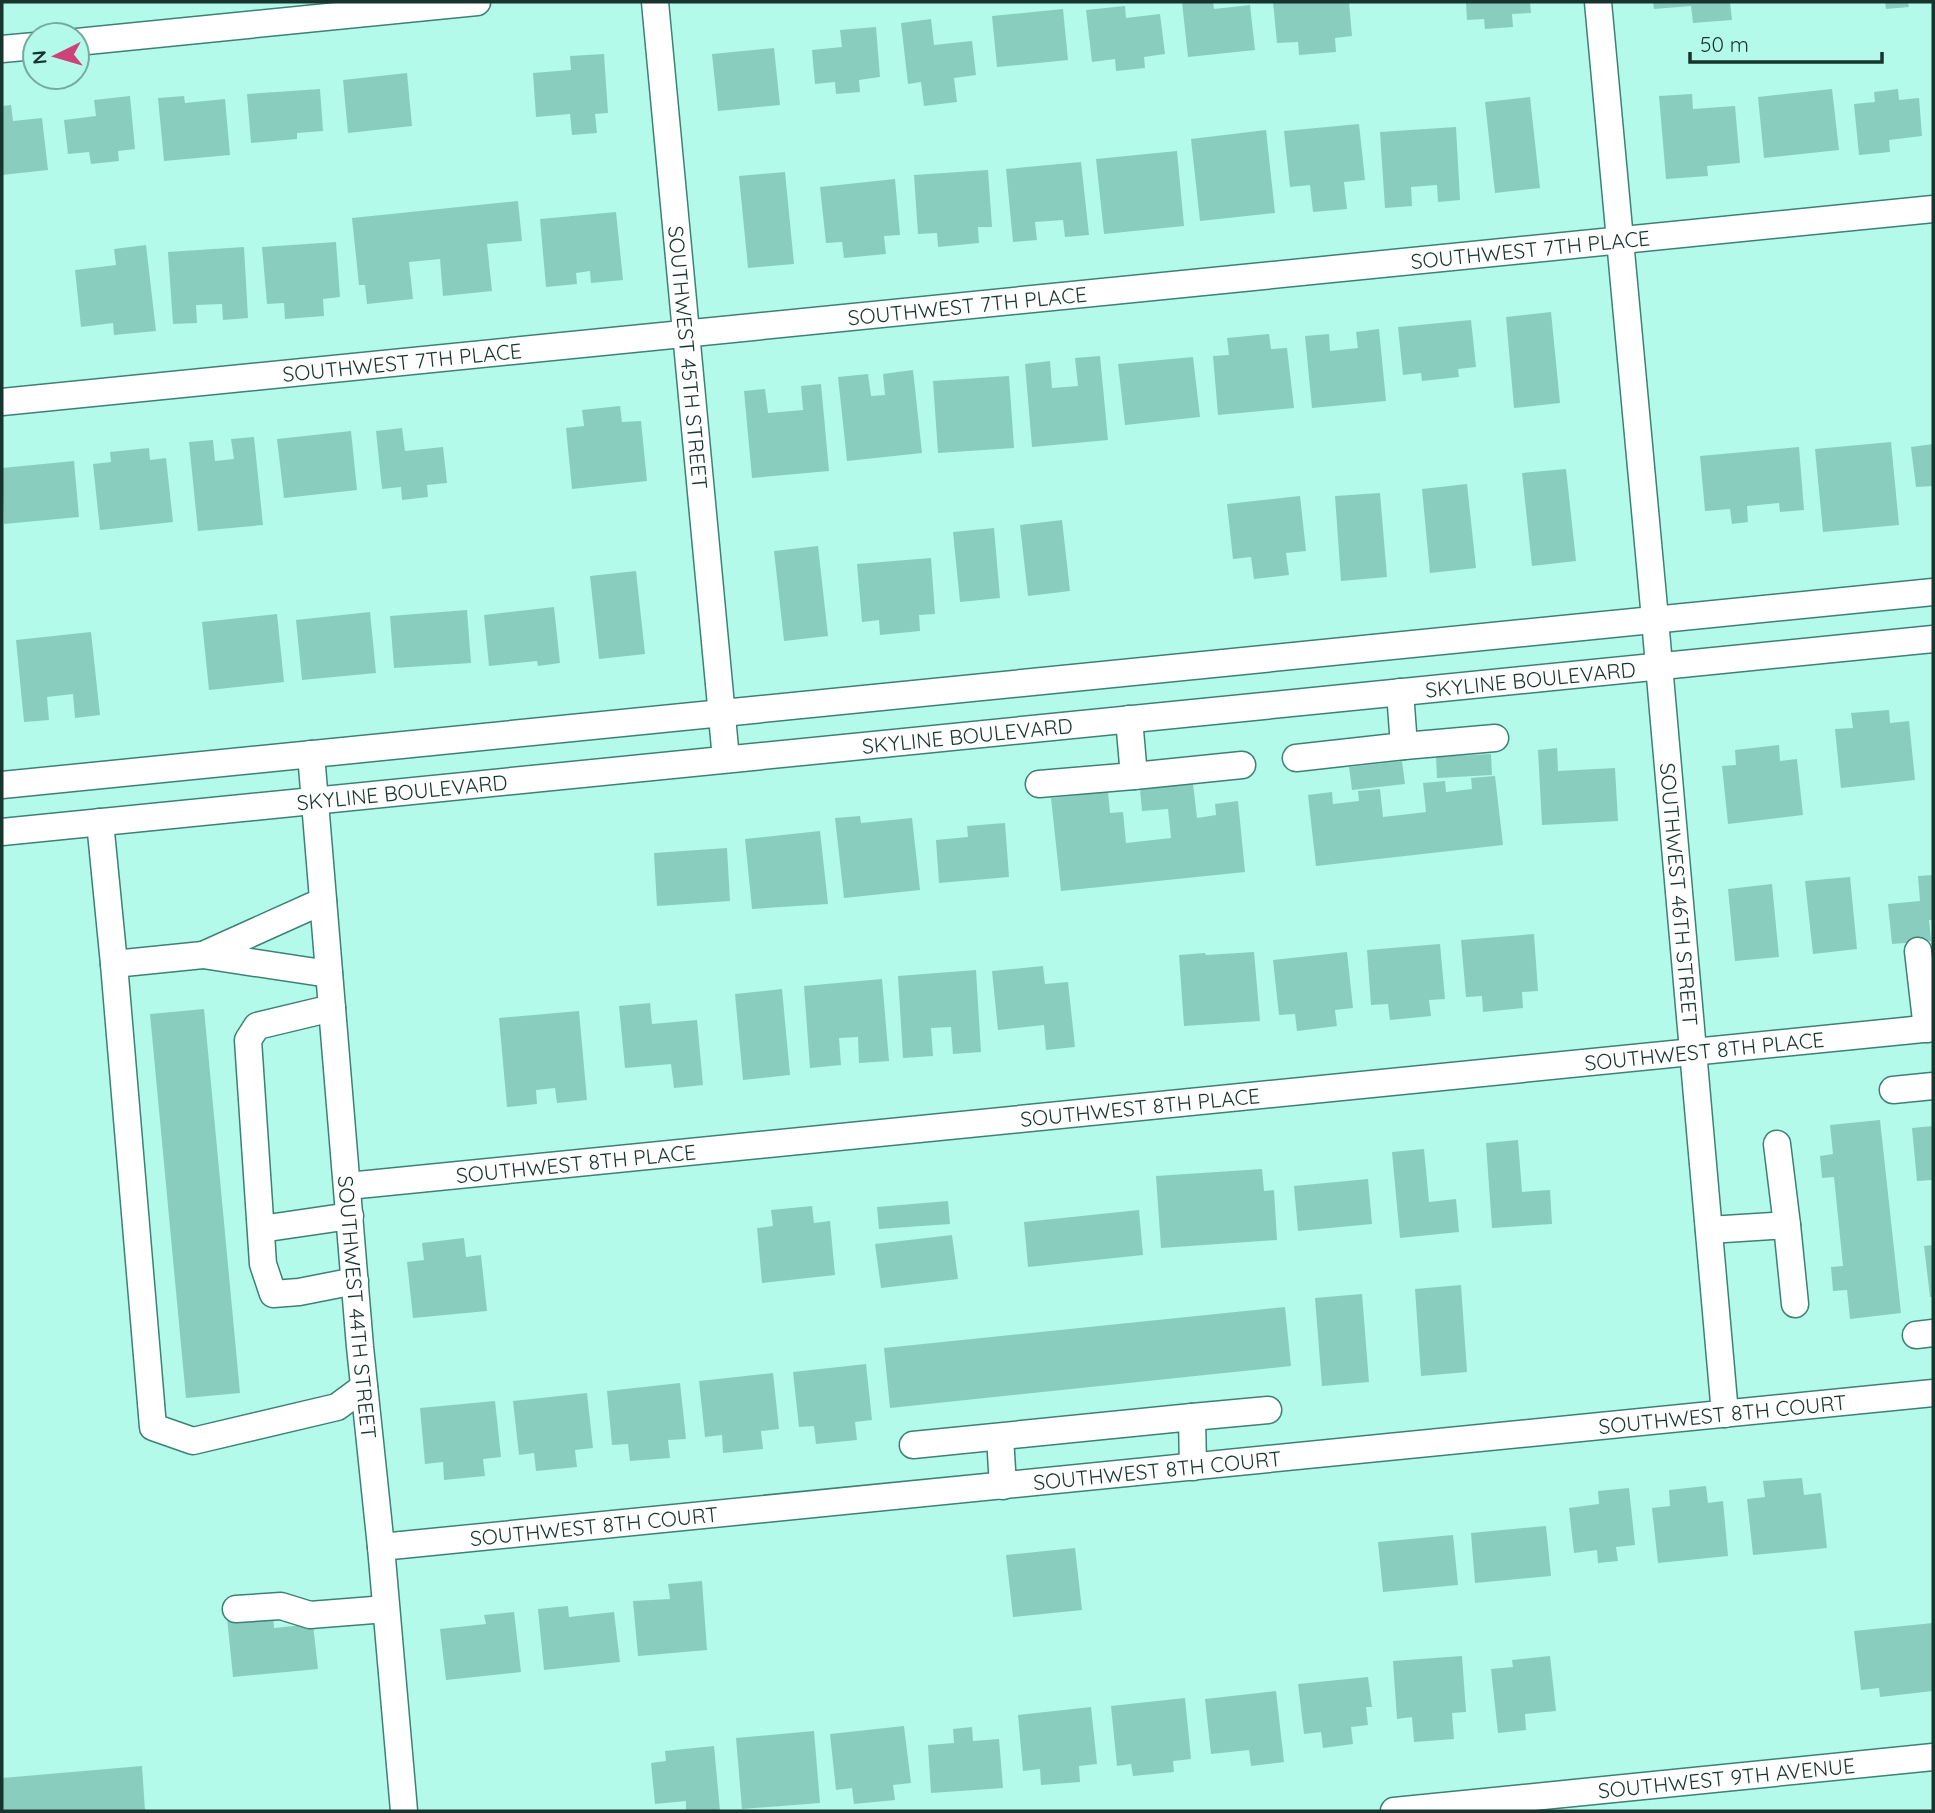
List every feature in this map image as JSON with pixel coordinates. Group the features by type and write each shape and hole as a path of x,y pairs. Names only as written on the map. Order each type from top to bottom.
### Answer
{"street":[{"path":"91,41 477,2"},
{"name":"SOUTHWEST 45TH STREET","path":"655,2 726,759"},
{"path":"1598,2 1655,621"},
{"path":"2,49 21,47"},
{"name":"SOUTHWEST 7TH PLACE","path":"2,402 1933,209"},
{"path":"2,785 1933,592"},
{"name":"SOUTHWEST 46TH STREET","path":"1655,621 1725,1414"},
{"name":"SKYLINE BOULEVARD","path":"2,832 1933,639"},
{"path":"1401,692 1404,746"},
{"path":"1129,719 1134,776"},
{"path":"1296,758 1495,738"},
{"name":"SOUTHWEST 44TH STREET","path":"311,754 364,1387 404,1811"},
{"path":"1039,783 1242,765"},
{"path":"100,822 153,1427 192,1441 337,1407 364,1387"},
{"path":"203,956 323,901"},
{"path":"1919,951 1930,1028"},
{"path":"114,964 203,956 330,974"},
{"path":"332,1008 257,1026 248,1040 263,1264 273,1294 355,1281"},
{"name":"SOUTHWEST 8TH PLACE","path":"348,1186 1930,1028"},
{"path":"1893,1090 1933,1086"},
{"path":"1777,1144 1795,1304"},
{"path":"261,1229 350,1216"},
{"path":"1709,1230 1787,1224"},
{"name":"SOUTHWEST 8TH COURT","path":"381,1547 1933,1393"},
{"path":"913,1445 1268,1410"},
{"path":"1192,1417 1193,1467"},
{"path":"1000,1437 1003,1486"},
{"path":"236,1609 281,1606 310,1615 386,1609"},
{"name":"SOUTHWEST 9TH AVENUE","path":"1394,1811 1933,1758"}],"building":[{"path":"1182,2 1213,2 1214,9 1250,5 1255,50 1188,57"},
{"path":"1273,2 1349,2 1352,36 1335,38 1336,52 1299,55 1298,42 1277,43"},
{"path":"1466,2 1530,2 1531,13 1512,14 1513,27 1485,29 1484,19 1467,20"},
{"path":"1653,2 1730,2 1732,20 1693,23 1691,6 1654,9"},
{"path":"1885,2 1908,2 1909,7 1886,9"},
{"path":"1125,6 1126,18 1160,14 1165,54 1144,57 1145,68 1116,71 1115,59 1092,62 1086,10"},
{"path":"1063,9 1068,60 997,67 992,16"},
{"path":"931,19 934,45 972,41 976,75 954,78 957,102 924,106 921,82 908,84 901,23"},
{"path":"876,27 880,77 859,80 860,92 836,94 835,82 815,84 812,50 842,47 840,30"},
{"path":"774,48 780,105 718,111 712,54"},
{"path":"604,54 608,113 595,114 597,133 572,135 570,114 536,117 533,73 571,70 570,56"},
{"path":"407,73 412,126 348,133 343,80"},
{"path":"320,89 323,131 297,133 297,139 251,143 247,94"},
{"path":"1832,89 1839,150 1764,158 1758,97"},
{"path":"1898,89 1899,100 1919,98 1922,136 1889,140 1890,152 1859,155 1854,104 1875,102 1874,92"},
{"path":"1692,94 1693,109 1735,106 1740,163 1707,166 1708,176 1666,179 1659,96"},
{"path":"130,96 135,149 118,151 119,161 91,164 89,152 68,154 64,120 96,116 94,100"},
{"path":"184,96 185,103 225,99 230,155 164,161 158,98"},
{"path":"1530,97 1540,188 1495,193 1485,102"},
{"path":"11,105 13,121 42,118 48,170 2,175 2,106"},
{"path":"1359,124 1365,180 1344,182 1347,209 1313,212 1310,185 1290,187 1284,131"},
{"path":"1456,127 1460,200 1438,202 1437,185 1411,187 1412,206 1385,208 1380,132"},
{"path":"1266,130 1275,213 1200,221 1191,139"},
{"path":"1177,151 1184,226 1104,234 1096,159"},
{"path":"1081,162 1089,235 1065,237 1063,220 1035,222 1037,240 1013,242 1006,169"},
{"path":"988,170 992,227 978,227 979,243 938,247 937,233 918,234 914,175"},
{"path":"785,172 794,264 748,268 739,176"},
{"path":"895,179 900,235 884,236 886,254 844,258 842,242 826,243 820,187"},
{"path":"518,201 522,241 487,244 492,291 443,296 440,259 409,262 413,299 367,304 365,285 359,285 352,218"},
{"path":"616,212 623,280 591,283 590,271 576,273 577,284 546,287 540,219"},
{"path":"336,242 340,297 323,299 324,316 285,319 284,303 267,304 262,247"},
{"path":"146,245 156,331 114,335 113,323 81,327 75,270 116,265 114,249"},
{"path":"244,247 248,318 223,320 222,304 196,305 197,323 173,324 168,252"},
{"path":"1551,312 1560,403 1514,408 1506,317"},
{"path":"1471,320 1476,367 1458,369 1459,377 1422,381 1421,373 1403,375 1398,327"},
{"path":"1379,329 1386,401 1312,408 1305,336 1329,334 1330,351 1358,348 1356,332"},
{"path":"1269,334 1271,349 1287,348 1294,408 1218,415 1213,356 1229,355 1227,338"},
{"path":"1100,356 1108,440 1032,447 1025,364 1050,361 1052,388 1078,386 1075,358"},
{"path":"1193,357 1200,417 1125,425 1118,364"},
{"path":"913,370 922,453 847,461 838,377 868,374 871,396 885,395 883,374"},
{"path":"1009,376 1014,448 938,453 933,381"},
{"path":"821,384 829,471 752,478 744,391 765,389 768,413 803,410 801,386"},
{"path":"620,406 622,422 641,421 647,481 572,489 566,428 584,426 582,410"},
{"path":"402,428 405,451 443,447 447,483 427,485 428,497 402,500 401,487 382,489 376,431"},
{"path":"351,431 357,490 284,498 277,439"},
{"path":"254,437 263,525 198,531 189,442 213,440 215,461 234,459 231,439"},
{"path":"1891,442 1899,525 1823,532 1815,449"},
{"path":"1933,444 1933,486 1916,487 1911,447"},
{"path":"1799,447 1804,510 1780,512 1779,503 1747,506 1748,522 1732,524 1730,509 1705,511 1700,456"},
{"path":"149,448 150,460 166,458 173,522 100,530 93,464 111,462 110,452"},
{"path":"74,461 79,517 4,524 2,468"},
{"path":"1566,469 1576,561 1532,566 1522,473"},
{"path":"1467,484 1476,568 1430,573 1422,489"},
{"path":"1380,493 1387,577 1341,581 1335,496"},
{"path":"1300,496 1306,551 1286,553 1289,575 1254,579 1251,557 1233,559 1227,504"},
{"path":"1062,520 1070,591 1028,596 1020,525"},
{"path":"994,528 1000,598 960,602 953,532"},
{"path":"818,546 828,636 784,641 774,551"},
{"path":"931,558 935,614 919,615 920,631 880,635 879,620 862,622 857,564"},
{"path":"636,571 645,654 599,659 590,576"},
{"path":"554,607 560,663 538,666 537,661 489,666 484,615"},
{"path":"467,610 471,663 394,668 390,616"},
{"path":"370,612 376,673 302,680 296,620"},
{"path":"277,614 284,682 209,690 202,622"},
{"path":"91,632 100,715 75,718 73,694 47,697 49,720 24,722 16,640"},
{"path":"1889,710 1890,723 1909,721 1915,780 1841,788 1835,729 1853,728 1851,713"},
{"path":"1779,745 1780,761 1797,759 1803,815 1728,824 1722,766 1736,765 1735,750"},
{"path":"1557,748 1558,771 1615,768 1618,821 1542,825 1538,750"},
{"path":"1491,754 1492,775 1437,778 1436,757"},
{"path":"1402,761 1405,784 1352,790 1349,767"},
{"path":"1495,776 1503,845 1316,866 1308,795 1332,792 1333,804 1359,801 1358,791 1380,789 1383,817 1426,812 1423,783 1445,781 1446,792 1472,789 1471,778"},
{"path":"1193,784 1197,818 1216,815 1215,804 1238,801 1245,872 1061,891 1051,798 1108,792 1110,813 1123,812 1126,843 1171,838 1168,809 1142,811 1140,789"},
{"path":"860,816 861,823 912,818 920,890 844,898 835,818"},
{"path":"1005,823 1009,877 939,883 936,840 968,837 967,826"},
{"path":"820,831 828,904 752,909 745,839"},
{"path":"727,848 730,901 657,906 654,853"},
{"path":"1933,875 1933,920 1929,920 1931,941 1892,944 1888,904 1920,901 1918,876"},
{"path":"1850,877 1857,949 1813,954 1805,881"},
{"path":"1772,884 1779,957 1735,961 1728,889"},
{"path":"1534,934 1538,991 1522,992 1523,1008 1483,1012 1482,996 1466,997 1461,940"},
{"path":"1440,944 1445,999 1429,1000 1431,1016 1390,1020 1388,1004 1371,1005 1367,950"},
{"path":"1254,952 1260,1021 1184,1026 1179,955"},
{"path":"1347,952 1353,1008 1335,1010 1337,1026 1297,1031 1295,1014 1279,1015 1273,960"},
{"path":"1043,966 1045,984 1068,982 1075,1047 1046,1050 1044,1025 998,1030 992,971"},
{"path":"976,970 981,1052 953,1054 951,1027 931,1028 933,1056 903,1058 898,976"},
{"path":"882,979 889,1061 859,1063 858,1037 839,1038 841,1065 810,1068 804,986"},
{"path":"782,989 790,1075 743,1080 735,994"},
{"path":"650,1003 652,1024 697,1020 703,1085 674,1088 671,1064 625,1068 619,1006"},
{"path":"204,1009 240,1393 186,1398 150,1014"},
{"path":"579,1011 587,1100 557,1103 555,1088 536,1090 537,1104 507,1107 499,1018"},
{"path":"1880,1120 1901,1313 1850,1319 1847,1290 1833,1291 1831,1267 1843,1266 1834,1177 1822,1178 1820,1156 1833,1154 1830,1125"},
{"path":"1933,1126 1933,1180 1917,1181 1912,1128"},
{"path":"1518,1140 1522,1192 1550,1190 1552,1224 1492,1228 1486,1143"},
{"path":"1424,1149 1429,1202 1456,1199 1459,1232 1400,1238 1392,1152"},
{"path":"1262,1169 1264,1191 1274,1190 1277,1240 1161,1248 1156,1176"},
{"path":"1368,1179 1372,1224 1298,1231 1294,1186"},
{"path":"948,1201 950,1224 879,1229 877,1207"},
{"path":"812,1206 814,1223 830,1221 835,1275 762,1283 757,1228 773,1226 771,1210"},
{"path":"1139,1210 1143,1255 1028,1267 1024,1222"},
{"path":"952,1235 958,1279 881,1288 875,1244"},
{"path":"464,1238 466,1257 481,1255 487,1311 413,1318 407,1262 424,1260 422,1243"},
{"path":"1933,1245 1933,1297 1930,1297 1924,1246"},
{"path":"1461,1285 1467,1372 1421,1376 1415,1289"},
{"path":"1362,1294 1369,1382 1322,1386 1315,1298"},
{"path":"1285,1307 1291,1366 890,1408 884,1348"},
{"path":"866,1364 872,1420 855,1422 857,1440 816,1444 814,1426 799,1427 793,1372"},
{"path":"773,1373 779,1429 761,1431 763,1449 723,1453 722,1435 705,1437 699,1381"},
{"path":"680,1383 686,1439 668,1440 670,1458 630,1461 628,1444 612,1445 607,1391"},
{"path":"587,1393 593,1448 575,1450 577,1467 536,1471 534,1453 519,1455 513,1401"},
{"path":"495,1401 501,1457 483,1459 485,1476 444,1480 443,1462 425,1464 420,1408"},
{"path":"1802,1478 1804,1495 1821,1493 1827,1548 1753,1555 1747,1499 1765,1497 1763,1481"},
{"path":"1706,1486 1708,1503 1723,1501 1728,1556 1658,1563 1652,1508 1670,1506 1669,1490"},
{"path":"1629,1488 1635,1545 1616,1547 1618,1561 1598,1563 1597,1550 1574,1553 1569,1508 1599,1504 1598,1491"},
{"path":"1546,1526 1551,1576 1475,1583 1471,1533"},
{"path":"1453,1535 1458,1585 1383,1592 1378,1542"},
{"path":"1075,1548 1082,1610 1013,1617 1006,1555"},
{"path":"702,1581 707,1650 638,1656 633,1601 670,1599 668,1584"},
{"path":"568,1606 569,1617 614,1612 620,1662 544,1670 538,1609"},
{"path":"514,1612 521,1672 446,1680 440,1629 486,1624 484,1615"},
{"path":"273,1613 274,1628 313,1624 318,1669 233,1677 227,1618"},
{"path":"1933,1623 1933,1691 1880,1697 1879,1688 1861,1690 1854,1631"},
{"path":"1462,1656 1466,1712 1452,1713 1454,1739 1414,1742 1412,1717 1397,1719 1393,1661"},
{"path":"1550,1656 1556,1711 1525,1714 1526,1730 1498,1733 1491,1669 1513,1667 1512,1660"},
{"path":"1368,1677 1372,1707 1366,1707 1368,1725 1351,1727 1353,1744 1323,1748 1321,1732 1304,1734 1298,1684"},
{"path":"1276,1691 1284,1762 1251,1766 1249,1750 1211,1754 1205,1699"},
{"path":"1185,1698 1191,1759 1173,1761 1174,1772 1133,1776 1131,1764 1117,1766 1111,1706"},
{"path":"1091,1707 1097,1764 1079,1766 1080,1782 1041,1785 1040,1769 1023,1771 1018,1715"},
{"path":"904,1726 911,1783 893,1785 895,1800 854,1804 852,1788 836,1790 830,1734"},
{"path":"972,1727 973,1741 999,1739 1003,1788 931,1793 928,1745 954,1743 953,1729"},
{"path":"814,1731 820,1803 742,1809 736,1738"},
{"path":"714,1746 720,1811 686,1811 686,1801 655,1804 651,1763 666,1761 665,1751"},
{"path":"142,1766 145,1811 2,1811 2,1778"}]}
